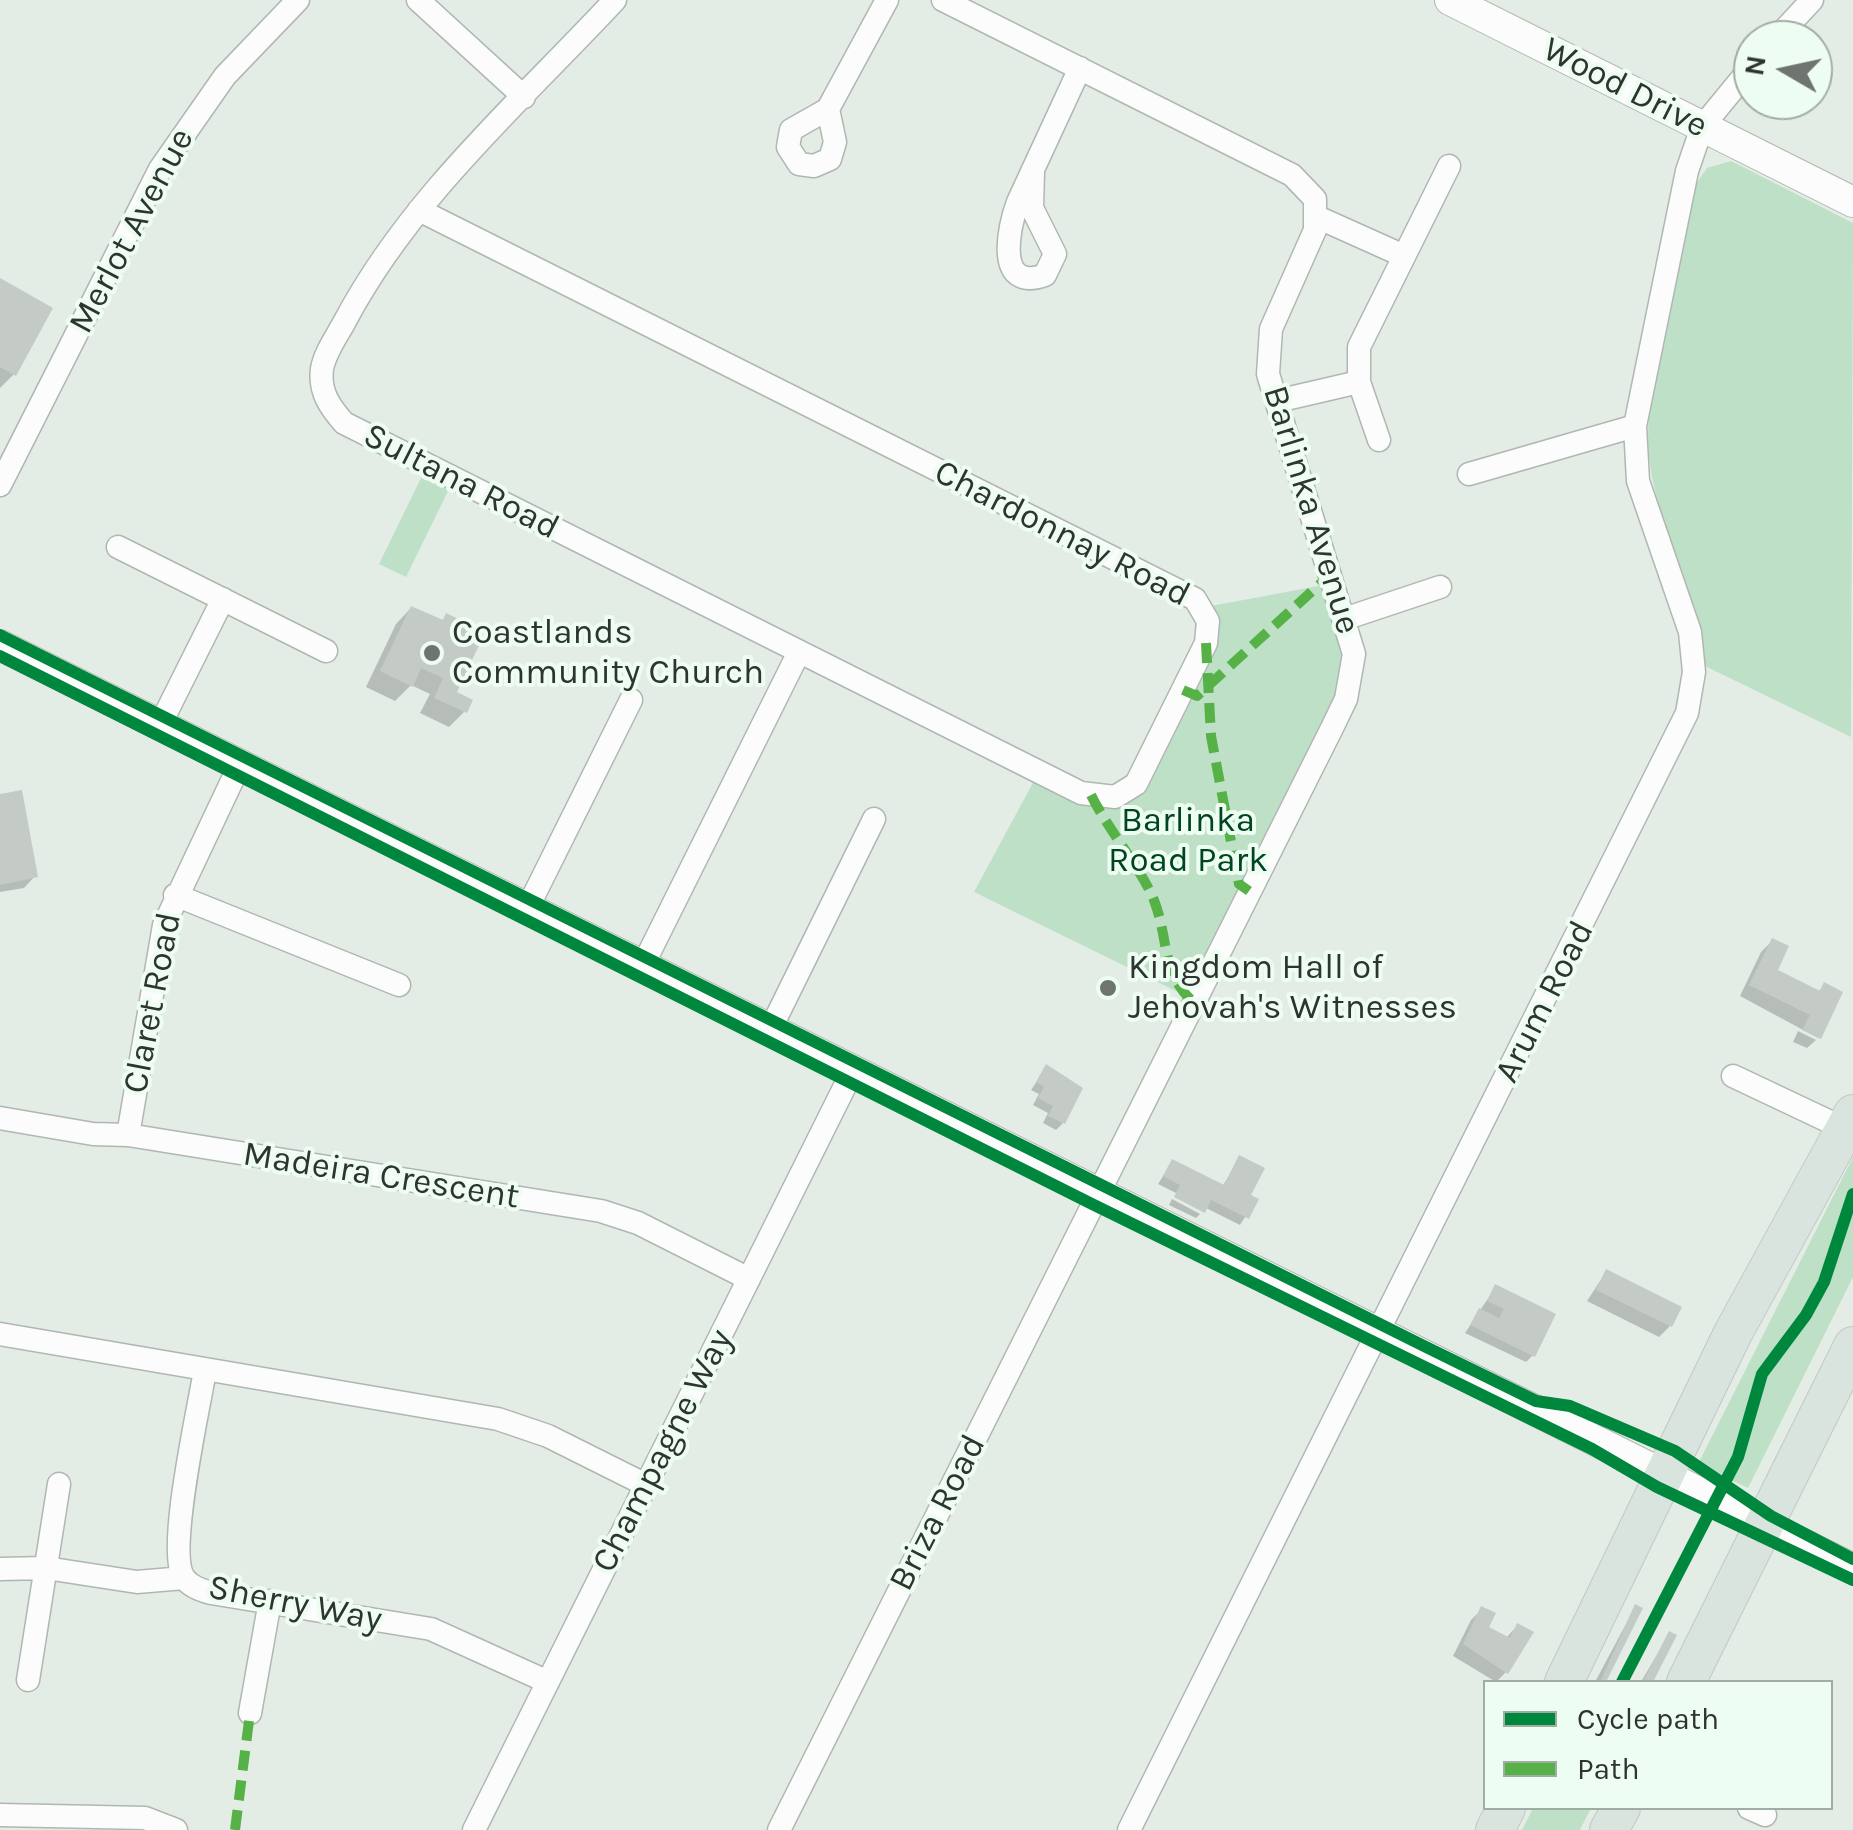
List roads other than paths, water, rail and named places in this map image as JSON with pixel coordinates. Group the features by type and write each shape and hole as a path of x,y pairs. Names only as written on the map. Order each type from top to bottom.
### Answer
{"main road":[{"path":"1565,1680 1732,1333 1849,1121"},
{"path":"1687,1680 1853,1346"}],"street":[{"name":"Merlot Avenue","path":"0,486 170,152 225,76 298,0"},
{"path":"418,0 524,97 614,0"},
{"path":"828,109 887,0"},
{"path":"944,0 1292,176 1315,200 1318,216 1404,256"},
{"name":"Wood Drive","path":"1450,0 1853,202"},
{"path":"1033,171 1080,68"},
{"path":"1702,127 1733,89"},
{"name":"Sultana Road","path":"524,97 418,210 370,274 324,362 325,398 336,414 362,432 800,652"},
{"name":"Arum Road","path":"1130,1830 1687,713 1694,672 1690,632 1638,481 1634,426 1682,192 1702,127"},
{"path":"1378,440 1359,382 1359,347 1449,166"},
{"name":"Chardonnay Road","path":"418,210 1189,594 1201,605 1209,628 1142,776 1126,791 1104,798 1082,793 800,652"},
{"name":"Barlinka Avenue","path":"1097,1195 1346,698 1354,654 1346,618 1268,374 1271,328 1318,216"},
{"path":"1277,401 1359,382"},
{"path":"1468,474 1634,426"},
{"path":"118,546 326,651"},
{"path":"1346,618 1440,587"},
{"path":"160,725 223,599"},
{"path":"0,645 1853,1569"},
{"path":"642,967 800,652"},
{"path":"527,909 631,700"},
{"name":"Claret Road","path":"128,1135 156,953 175,895 240,766"},
{"path":"770,1030 874,819"},
{"path":"175,895 399,985"},
{"name":"Champagne Way","path":"474,1830 852,1072"},
{"path":"1733,1076 1849,1121"},
{"name":"Madeira Crescent","path":"0,1118 614,1214 749,1279"},
{"name":"Briza Road","path":"779,1830 1097,1195"},
{"path":"0,1334 521,1425 646,1485"},
{"name":"Sherry Way","path":"205,1370 178,1538 178,1580 211,1593 448,1634 548,1682"},
{"path":"28,1680 59,1484"},
{"path":"0,1570 46,1568 137,1582 178,1580"},
{"path":"250,1714 270,1601"},
{"path":"0,1815 144,1818 176,1830"}],"place":[{"name":"Coastlands Community Church","path":"432,653"},
{"name":"Kingdom Hall of Jehovah's Witnesses","path":"1108,988"}],"park label":[{"name":"Barlinka Road Park","path":"1188,841"}]}
